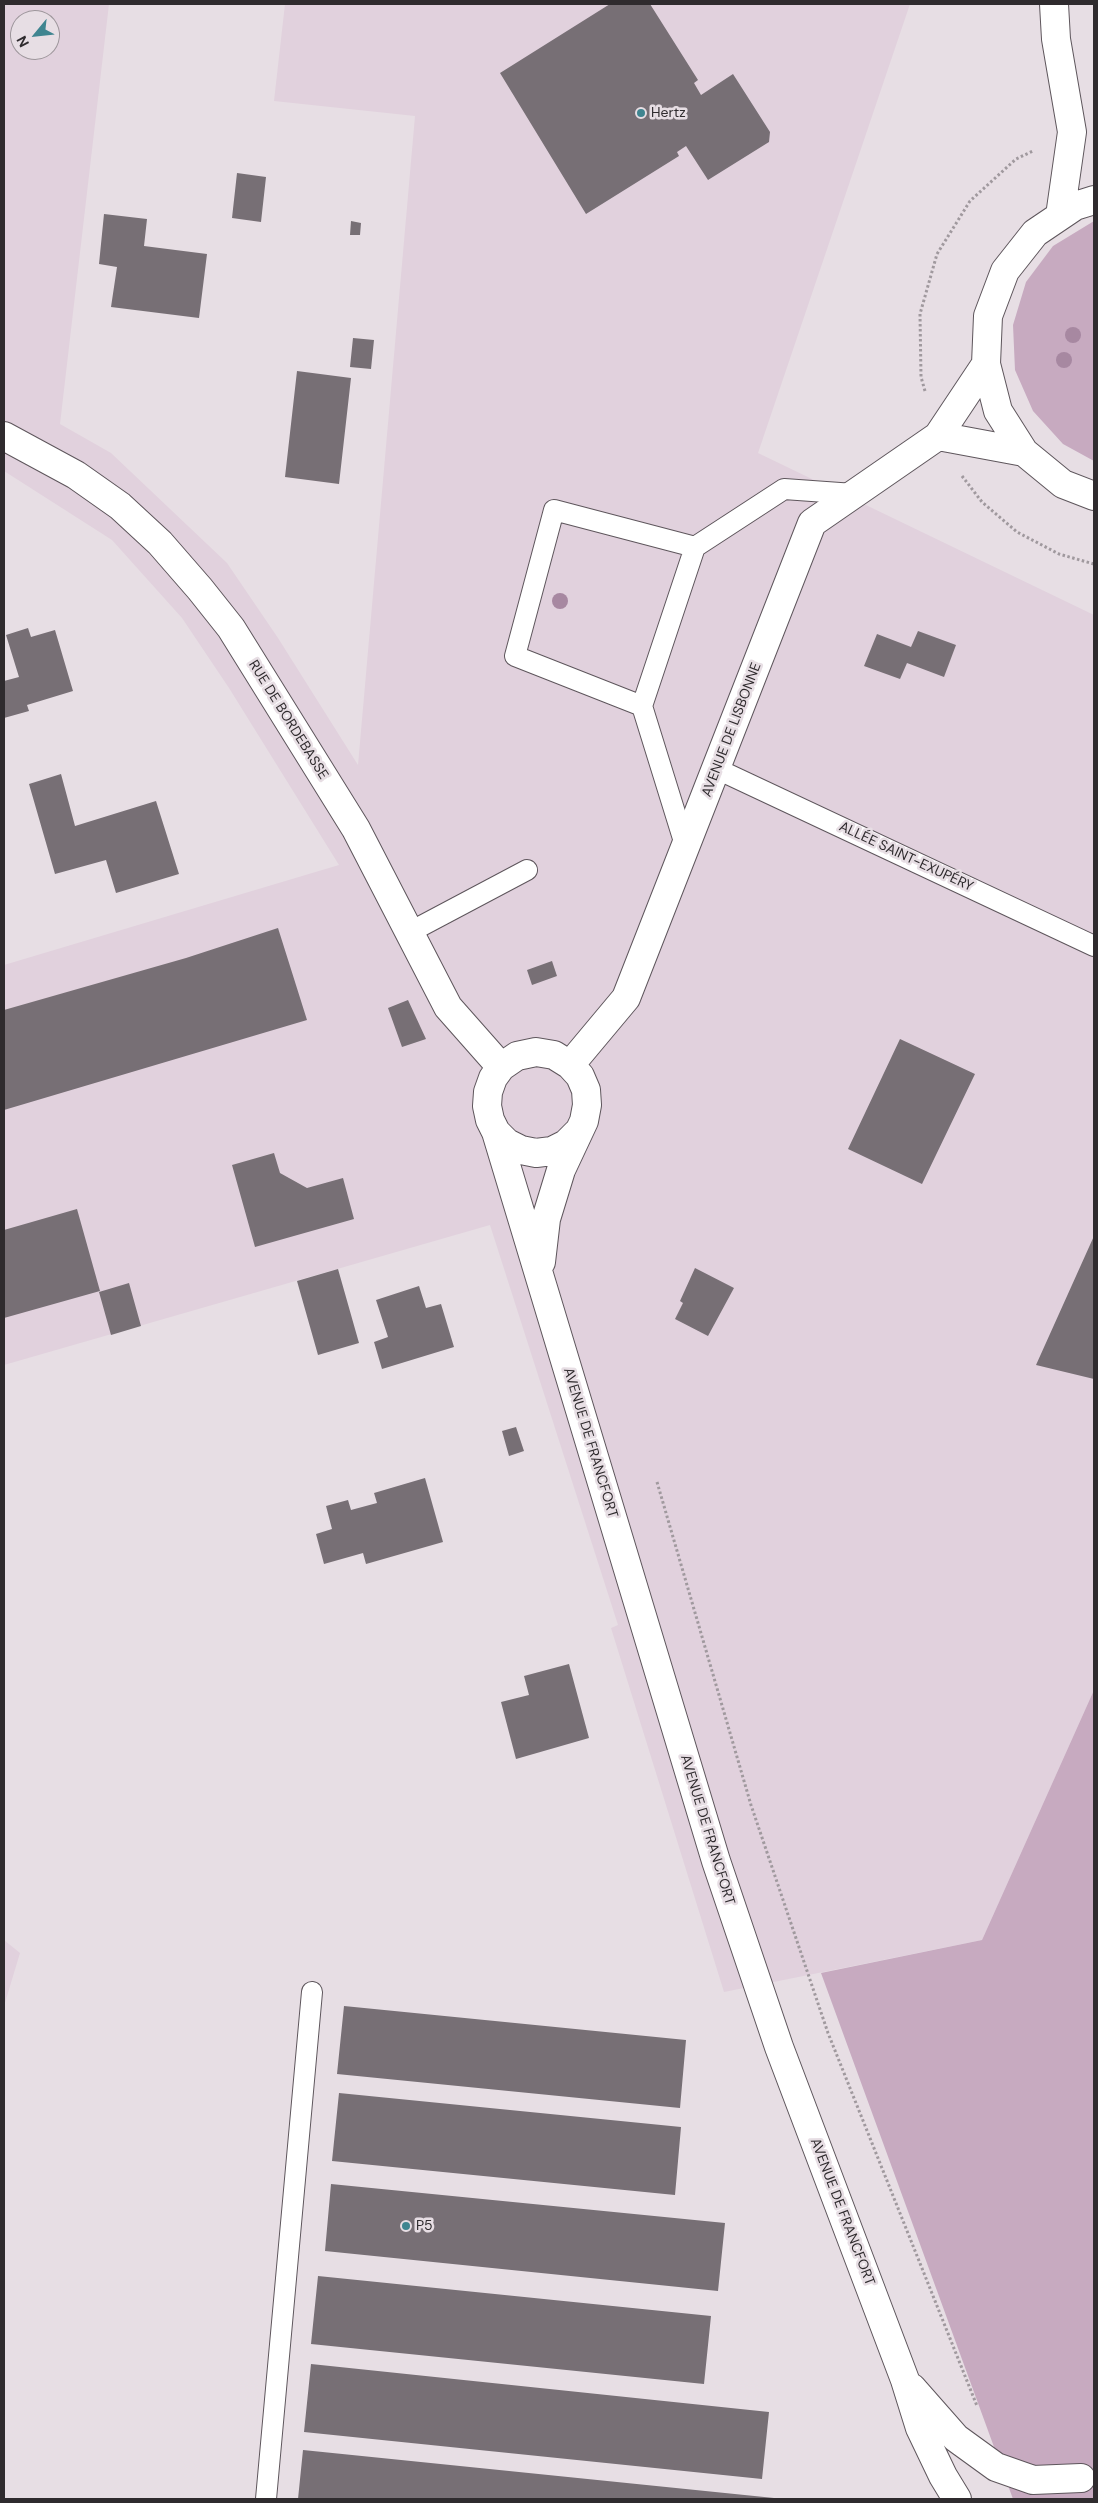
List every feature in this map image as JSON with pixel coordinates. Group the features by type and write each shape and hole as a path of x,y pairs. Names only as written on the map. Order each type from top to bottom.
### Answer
{"street":[{"path":"1054,4 1056,39 1072,132 1060,216"},
{"path":"1094,200 1075,206 1035,233 1005,271 988,316 986,364 998,411 1024,452 1063,484 1094,496"},
{"name":"AVENUE DE LISBONNE","path":"570,1065 626,998 812,523 938,436 986,364"},
{"name":"RUE DE BORDEBASSE","path":"4,436 76,475 120,506 160,544 200,589 231,628 356,829 448,1006 501,1067"},
{"path":"938,436 1024,452"},
{"path":"536,1052 554,1055 570,1065 580,1076 586,1090 588,1105 584,1121 577,1133 566,1144 552,1151 536,1153 521,1150 508,1143 496,1132 490,1120 487,1106 488,1092 493,1078 501,1067 517,1056 536,1052"},
{"name":"AVENUE DE FRANCFORT","path":"496,1132 540,1271 716,1861 778,2047 905,2380"},
{"name":"AVENUE DE FRANCFORT","path":"540,1271 546,1219 561,1170 577,1133"},
{"path":"905,2380 956,2438 996,2467 1033,2480 1088,2476"},
{"path":"905,2380 920,2428 943,2476 957,2499"},
{"path":"1052,2499 1088,2476"}],"lane":[{"path":"686,848 642,706 695,548 784,489 854,494"},
{"path":"642,706 514,656 554,510 695,548"},
{"name":"ALLÉE SAINT-EXUPÉRY","path":"717,769 1094,946"},
{"path":"410,932 527,870"},
{"path":"266,2499 312,1992"}],"path":[{"path":"657,1482 751,1805 825,2024 978,2409"}],"shaded area":[{"path":"4,4 109,4 60,424 111,453 227,563 278,638 358,765 415,116 274,101 285,4 910,4 758,453 1094,615 1094,1690 982,1940 724,1992 611,1628 618,1625 490,1225 4,1365 4,965 339,865 229,688 182,618 112,540 4,471"},
{"path":"1094,221 1094,461 1063,444 1033,411 1015,370 1013,325 1026,282 1053,246"},
{"path":"1094,1690 1094,2499 1013,2499 821,1973 982,1940"},
{"path":"4,1940 20,1953 4,2006"}],"building":[{"name":"Hertz","path":"610,4 650,4 698,80 694,83 701,95 733,74 770,132 769,142 708,180 686,146 677,152 679,156 586,214 500,73"},
{"path":"237,173 266,177 261,222 232,218"},
{"path":"104,214 147,219 144,246 207,254 199,318 111,307 117,267 99,264"},
{"path":"351,221 361,223 360,235 350,235"},
{"path":"353,338 374,340 371,369 350,367"},
{"path":"297,371 351,378 339,484 285,477"},
{"path":"28,628 31,637 55,630 73,691 27,705 29,711 4,718 4,681 19,677 6,635"},
{"path":"918,631 956,645 944,677 907,663 900,679 864,666 877,634 911,647"},
{"path":"61,774 75,826 156,801 179,874 116,893 106,860 55,874 29,784"},
{"path":"278,928 307,1020 4,1110 4,1010 186,958"},
{"path":"552,961 557,976 532,985 527,970"},
{"path":"408,1000 426,1039 402,1047 388,1008"},
{"path":"900,1039 975,1074 922,1184 848,1149"},
{"path":"274,1153 280,1173 307,1188 343,1178 354,1219 255,1247 232,1165"},
{"path":"77,1209 100,1291 4,1318 4,1230"},
{"path":"1094,1236 1094,1379 1036,1365"},
{"path":"695,1268 734,1288 708,1336 675,1319 683,1303 680,1301"},
{"path":"338,1269 359,1343 318,1355 297,1281"},
{"path":"129,1283 141,1326 111,1335 99,1292"},
{"path":"419,1286 426,1308 441,1304 454,1347 382,1369 374,1342 388,1337 376,1300"},
{"path":"516,1427 524,1451 509,1456 502,1431"},
{"path":"425,1478 443,1542 366,1564 363,1553 324,1564 316,1534 332,1529 326,1506 348,1500 351,1510 377,1503 374,1493"},
{"path":"569,1664 589,1738 516,1759 501,1702 529,1695 524,1676"},
{"path":"344,2006 686,2040 680,2108 337,2074"},
{"path":"339,2093 681,2127 675,2195 332,2161"},
{"path":"331,2184 725,2223 718,2291 325,2251"},
{"path":"318,2276 711,2316 704,2384 311,2344"},
{"path":"311,2364 769,2412 762,2479 304,2432"},
{"path":"303,2450 774,2498 774,2499 298,2499"}],"place":[{"name":"Hertz","path":"641,113"},
{"name":"P5","path":"406,2226"}]}
